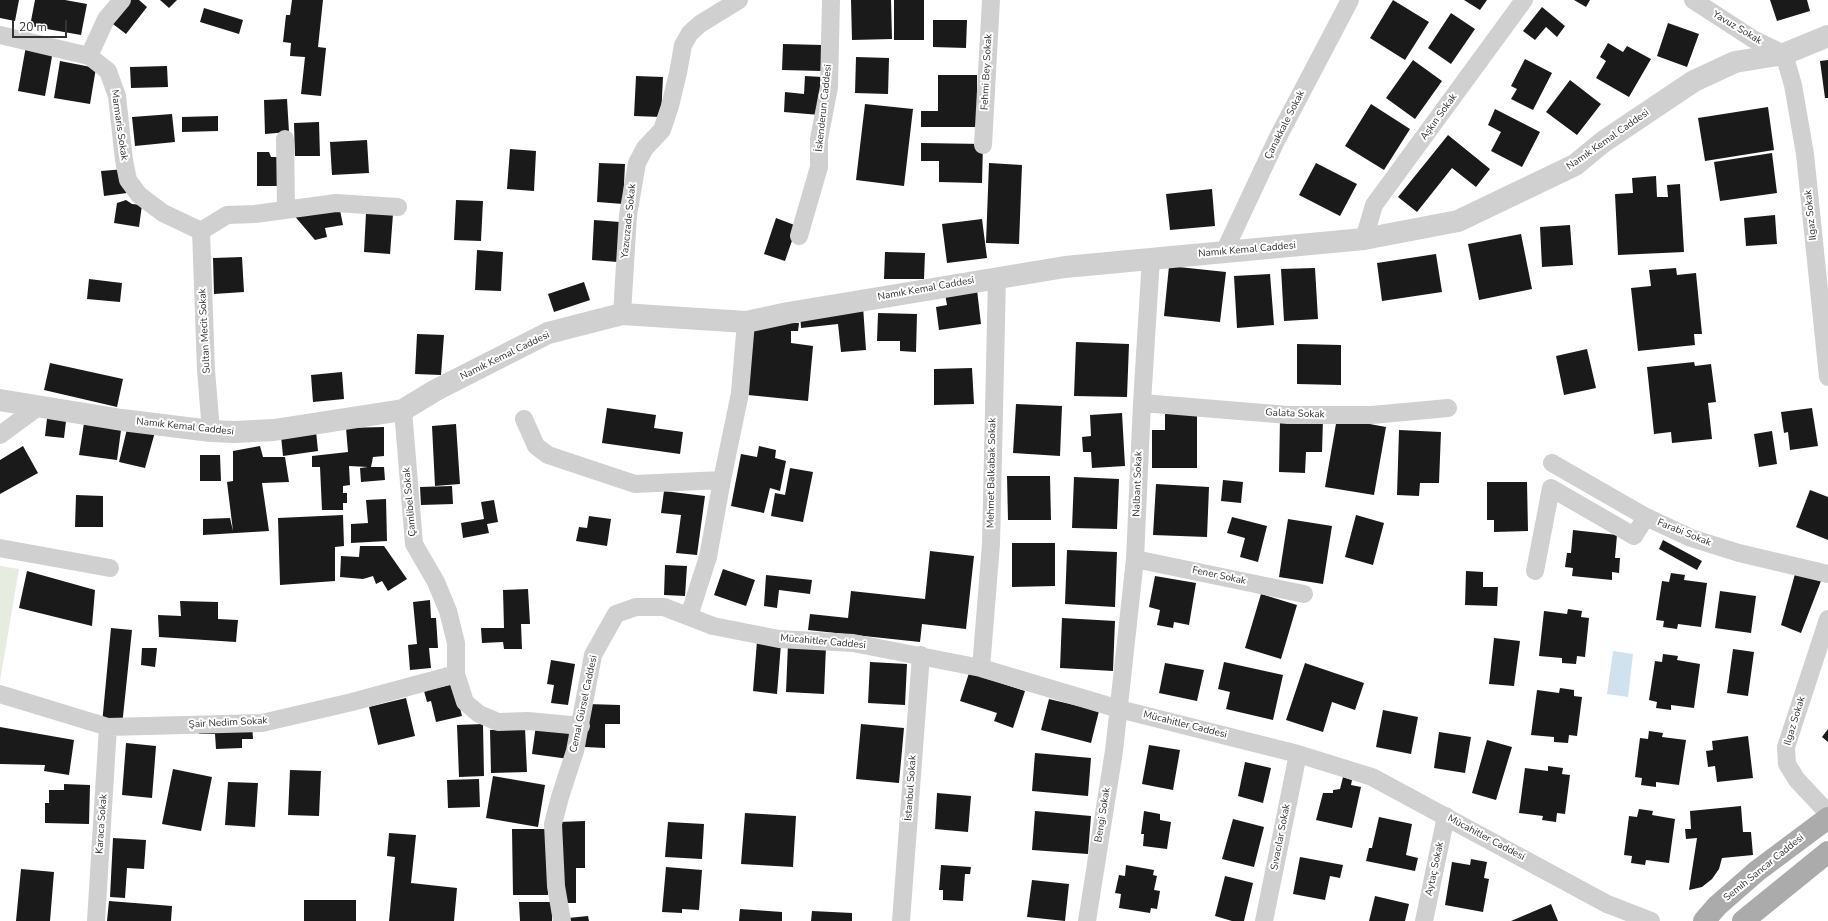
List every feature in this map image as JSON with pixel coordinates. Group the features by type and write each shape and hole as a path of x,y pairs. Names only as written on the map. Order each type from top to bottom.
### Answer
{"main road":[{"name":"Semih Sancar Caddesi","path":"1704,921 1717,906 1757,871 1828,818"},
{"path":"1743,921 1828,852"}],"street":[{"path":"89,56 106,19 122,0"},
{"name":"Yazıcızade Sokak","path":"622,314 628,215 637,163 645,148 662,130 670,106 683,44 690,33 700,24 739,0"},
{"name":"İskenderun Caddesi","path":"799,236 819,167 819,138 829,86 831,0"},
{"name":"Fehmi Bey Sokak","path":"984,145 992,0"},
{"name":"Çanakkale Sokak","path":"1224,252 1277,139 1350,0"},
{"name":"Aşkın Sokak","path":"1364,239 1374,205 1524,0"},
{"name":"Yavuz Sokak","path":"1693,0 1753,39 1784,54"},
{"name":"Marmaris Sokak","path":"0,35 89,56 108,71 114,84 117,96 124,160 128,180 139,196 163,213 201,231"},
{"name":"Namık Kemal Caddesi","path":"0,400 122,420 211,430 234,432 274,430 403,410 436,390 548,333 622,314 746,322 795,311 1065,267 1364,239 1458,221 1575,165 1603,142 1694,82 1735,62 1784,54 1828,36"},
{"name":"Ilgaz Sokak","path":"1784,54 1793,85 1805,154 1828,377"},
{"path":"285,139 286,209"},
{"path":"201,231 227,215 255,214 336,203 398,207"},
{"name":"Sultan Mecit Sokak","path":"201,231 206,370 211,430"},
{"name":"Nalbant Sokak","path":"1119,709 1135,559 1142,403 1151,258"},
{"name":"Mehmet Balkabak Sokak","path":"981,668 991,544 997,277"},
{"path":"690,616 708,557 740,393 746,322"},
{"name":"Galata Sokak","path":"1142,403 1288,414 1372,415 1448,408"},
{"path":"0,435 38,407"},
{"name":"Çamlibel Sokak","path":"403,410 414,544 436,582 448,611 456,643 456,674 465,702 479,714 498,722 528,721 580,726"},
{"path":"524,419 536,446 548,455 635,484 722,480"},
{"name":"Farabi Sokak","path":"1552,463 1646,517 1691,538 1739,553 1828,574"},
{"path":"1535,570 1551,488 1634,536 1646,517"},
{"path":"0,548 110,568"},
{"name":"Fener Sokak","path":"1135,559 1304,594"},
{"name":"Cemal Gürsel Caddesi","path":"562,921 556,886 553,824 575,751 593,655 616,614 636,607 664,607 690,616"},
{"name":"Mücahitler Caddesi","path":"690,616 713,626 779,639 853,643 921,655 981,668 1119,709 1298,754 1372,777 1607,904 1651,921"},
{"name":"Ilgaz Sokak","path":"1828,619 1786,747 1787,764 1797,780 1828,813"},
{"name":"İstanbul Sokak","path":"901,921 921,655"},
{"name":"Şair Nedim Sokak","path":"0,694 108,727 262,723 352,702 456,674"},
{"name":"Bengi Sokak","path":"1087,921 1119,709"},
{"name":"Karaca Sokak","path":"96,921 108,727"},
{"name":"Sıvacılar Sokak","path":"1264,921 1298,754"},
{"name":"Aytaç Sokak","path":"1424,921 1446,816"}],"shaded area":[{"path":"0,566 19,569 0,681"}],"water":[{"path":"1613,651 1633,654 1628,697 1607,694"}],"building":[{"path":"0,0 19,0 15,21 0,18"},
{"path":"35,0 65,0 87,4 81,35 30,26"},
{"path":"125,0 139,0 147,7 126,34 109,21"},
{"path":"160,0 177,0 169,8"},
{"path":"292,0 323,0 318,47 326,48 321,96 301,94 305,57 290,56 291,43 283,42 286,15 290,15"},
{"path":"851,0 891,0 892,39 852,40"},
{"path":"894,0 924,0 924,40 894,40"},
{"path":"1393,0 1429,22 1405,60 1370,38"},
{"path":"1464,0 1487,0 1480,10"},
{"path":"1574,0 1590,0 1586,7"},
{"path":"1770,0 1807,0 1810,11 1777,21"},
{"path":"1542,7 1565,26 1557,37 1546,27 1535,40 1523,31"},
{"path":"204,8 243,20 239,34 200,22"},
{"path":"1451,13 1475,29 1451,64 1428,48"},
{"path":"933,20 967,20 966,48 933,47"},
{"path":"1668,23 1699,34 1687,67 1657,56"},
{"path":"1608,43 1623,52 1627,46 1651,59 1629,97 1596,78 1606,61 1600,57"},
{"path":"783,44 822,45 822,71 782,70"},
{"path":"26,46 53,51 45,96 18,91"},
{"path":"856,57 889,58 888,94 855,93"},
{"path":"1525,59 1552,73 1533,110 1511,99 1517,89 1511,86"},
{"path":"1413,60 1442,81 1415,119 1386,98"},
{"path":"1828,60 1828,98 1825,98 1820,61"},
{"path":"60,61 96,68 90,104 54,98"},
{"path":"167,66 168,87 131,88 130,67"},
{"path":"938,75 977,75 977,127 921,127 921,111 938,111"},
{"path":"636,76 663,77 661,117 634,116"},
{"path":"805,76 822,77 820,115 784,112 785,92 804,94"},
{"path":"1570,80 1601,104 1577,135 1546,112"},
{"path":"287,99 289,132 265,134 264,100"},
{"path":"865,104 913,109 904,186 856,180"},
{"path":"1371,104 1410,129 1384,170 1345,146"},
{"path":"1768,107 1774,150 1705,161 1698,118"},
{"path":"1495,109 1540,132 1522,167 1491,151 1501,132 1488,125"},
{"path":"172,114 175,142 135,146 132,117"},
{"path":"218,116 218,131 182,132 182,117"},
{"path":"319,122 320,156 295,156 294,123"},
{"path":"1448,135 1490,169 1476,187 1452,168 1417,212 1398,197"},
{"path":"367,140 369,173 332,175 330,142"},
{"path":"921,143 983,144 982,183 939,182 939,161 921,161"},
{"path":"510,149 536,151 534,191 507,189"},
{"path":"257,152 269,152 271,157 281,157 281,186 257,186"},
{"path":"1772,153 1777,193 1720,201 1714,162"},
{"path":"599,163 625,164 623,204 597,202"},
{"path":"989,163 1022,165 1019,244 986,243"},
{"path":"1316,163 1357,184 1340,216 1299,195"},
{"path":"125,169 127,193 104,196 101,171"},
{"path":"1656,176 1657,197 1668,197 1667,185 1680,184 1684,252 1618,255 1615,194 1633,193 1632,178"},
{"path":"1212,189 1215,226 1170,230 1166,194"},
{"path":"126,200 132,204 142,205 139,227 114,223 117,203"},
{"path":"456,200 483,201 481,241 454,240"},
{"path":"339,205 343,225 325,228 327,237 315,240 292,213"},
{"path":"366,213 393,214 390,254 364,252"},
{"path":"1775,215 1777,244 1746,246 1744,218"},
{"path":"776,218 797,226 785,261 764,254"},
{"path":"982,219 987,258 947,263 942,224"},
{"path":"594,220 620,222 618,262 592,260"},
{"path":"1570,225 1573,265 1542,267 1540,227"},
{"path":"1521,234 1532,289 1479,300 1468,244"},
{"path":"477,250 503,252 501,291 475,290"},
{"path":"885,252 925,253 924,279 884,279"},
{"path":"1436,254 1442,292 1382,301 1377,263"},
{"path":"242,257 244,292 214,294 213,258"},
{"path":"1169,266 1226,272 1220,322 1164,316"},
{"path":"1315,268 1318,319 1284,321 1281,269"},
{"path":"1676,268 1677,275 1696,273 1702,334 1694,334 1695,345 1638,351 1631,288 1651,286 1649,270"},
{"path":"1270,274 1274,325 1237,328 1234,276"},
{"path":"89,279 122,283 120,302 87,299"},
{"path":"584,282 590,300 554,312 548,294"},
{"path":"977,290 981,324 939,330 936,307 947,305 945,294"},
{"path":"863,306 866,350 841,352 838,324 801,328 800,311"},
{"path":"878,313 917,314 916,352 900,351 900,341 877,341"},
{"path":"754,321 799,323 798,331 791,331 791,343 813,346 808,401 748,395"},
{"path":"417,334 444,335 441,375 415,374"},
{"path":"1076,342 1129,344 1127,397 1074,396"},
{"path":"1297,344 1341,345 1341,385 1297,384"},
{"path":"1587,349 1596,388 1564,395 1556,356"},
{"path":"1694,362 1695,366 1711,364 1716,402 1708,403 1712,439 1672,443 1671,432 1654,434 1647,367"},
{"path":"50,363 123,379 117,407 44,390"},
{"path":"972,368 974,404 934,405 934,369"},
{"path":"342,372 344,399 313,402 311,375"},
{"path":"1016,404 1062,406 1060,456 1013,453"},
{"path":"607,408 656,415 654,428 683,432 680,454 602,443"},
{"path":"1812,408 1818,446 1790,450 1788,432 1784,433 1781,412"},
{"path":"48,410 67,413 64,438 45,436"},
{"path":"1165,410 1197,410 1197,468 1152,468 1152,430 1165,430"},
{"path":"1122,413 1125,466 1092,468 1091,452 1083,452 1082,437 1091,436 1090,415"},
{"path":"85,417 122,423 117,460 79,455"},
{"path":"1337,418 1386,427 1374,495 1325,487"},
{"path":"1280,419 1323,419 1322,452 1306,452 1305,473 1279,472"},
{"path":"456,424 460,484 435,486 432,426"},
{"path":"128,425 155,432 145,468 119,462"},
{"path":"384,427 384,456 373,457 371,467 384,467 385,480 361,482 360,468 368,467 349,466 350,485 343,486 343,493 347,493 347,503 343,503 343,510 322,510 320,467 312,467 312,456 348,452 346,428"},
{"path":"1399,430 1441,432 1439,483 1420,483 1419,496 1397,495"},
{"path":"316,431 318,451 283,456 281,436"},
{"path":"1772,431 1777,464 1759,467 1754,434"},
{"path":"23,446 38,473 0,494 0,460"},
{"path":"260,446 263,457 285,457 289,482 262,483 269,531 203,535 203,519 230,518 233,531 227,482 233,481 233,451"},
{"path":"759,446 776,450 775,458 786,461 780,491 770,488 764,513 731,506 741,454 757,457"},
{"path":"200,455 220,455 221,481 200,481"},
{"path":"790,468 813,472 803,522 771,516 775,493 785,495"},
{"path":"1007,476 1050,476 1051,520 1008,520"},
{"path":"1074,477 1119,479 1117,529 1072,528"},
{"path":"1223,480 1243,482 1241,503 1221,501"},
{"path":"1487,482 1527,482 1528,531 1494,532 1494,520 1487,520"},
{"path":"1156,484 1209,487 1207,537 1153,535"},
{"path":"452,486 453,504 421,505 420,487"},
{"path":"1810,490 1828,497 1828,540 1796,527"},
{"path":"664,491 705,496 697,555 676,553 681,515 661,513"},
{"path":"76,495 103,496 103,527 75,527"},
{"path":"386,499 387,541 351,543 351,524 368,523 366,500"},
{"path":"494,500 498,522 487,524 489,533 463,538 461,523 484,519 481,502"},
{"path":"343,515 344,546 335,547 335,581 280,585 278,518"},
{"path":"1356,515 1384,523 1373,565 1345,557"},
{"path":"589,516 611,519 607,546 576,541 579,527 587,528"},
{"path":"1232,517 1267,526 1258,562 1240,557 1245,538 1227,533"},
{"path":"1288,519 1332,526 1323,584 1279,577"},
{"path":"1573,530 1617,535 1615,558 1620,558 1619,573 1612,572 1612,580 1572,576 1573,568 1565,567 1567,553 1571,553"},
{"path":"1663,540 1702,561 1697,570 1659,549"},
{"path":"1012,543 1055,543 1055,586 1012,587"},
{"path":"360,546 384,546 407,579 388,591 382,581 376,584 373,576 363,579 340,577 341,556 359,557"},
{"path":"1067,550 1117,552 1115,607 1065,604"},
{"path":"930,551 974,556 966,629 922,624 920,642 808,630 810,614 848,618 851,591 925,599"},
{"path":"665,565 687,566 685,596 664,595"},
{"path":"723,569 755,580 746,606 714,595"},
{"path":"27,571 95,590 92,626 19,608"},
{"path":"1466,571 1483,572 1483,587 1498,587 1497,606 1465,605"},
{"path":"1671,573 1685,575 1684,580 1707,583 1701,627 1678,624 1677,629 1663,627 1664,621 1656,620 1662,581 1669,582"},
{"path":"1795,574 1821,581 1801,633 1781,625"},
{"path":"766,575 812,580 810,594 779,590 777,608 764,606"},
{"path":"1155,576 1196,583 1189,625 1174,622 1173,628 1157,625 1160,610 1149,607"},
{"path":"528,589 530,624 521,624 522,649 504,649 503,642 482,643 481,628 504,628 503,590"},
{"path":"1720,591 1756,596 1751,633 1715,628"},
{"path":"1261,594 1297,605 1281,659 1245,648"},
{"path":"430,600 431,618 436,618 438,648 429,648 431,668 410,670 408,645 417,644 413,602"},
{"path":"180,601 218,602 218,619 238,620 236,642 159,637 158,615 181,616"},
{"path":"1568,609 1582,611 1581,617 1589,618 1585,657 1577,656 1576,664 1562,663 1562,658 1539,656 1544,611 1567,614"},
{"path":"1062,618 1115,621 1113,671 1060,668"},
{"path":"111,628 132,630 122,726 102,724"},
{"path":"1494,638 1520,641 1514,686 1489,684"},
{"path":"757,641 781,644 777,694 753,691"},
{"path":"788,644 826,646 824,694 786,692"},
{"path":"142,648 157,648 155,667 141,665"},
{"path":"1733,649 1754,652 1748,696 1727,693"},
{"path":"1663,654 1678,656 1677,660 1700,664 1694,708 1671,705 1671,710 1656,708 1657,702 1649,700 1655,661 1662,662"},
{"path":"551,660 575,664 568,705 551,703 554,685 547,684"},
{"path":"870,662 907,664 905,705 868,703"},
{"path":"1224,662 1283,675 1273,720 1226,709 1230,692 1218,689"},
{"path":"1165,663 1204,670 1197,701 1159,693"},
{"path":"1305,663 1364,683 1355,710 1332,702 1323,732 1286,720"},
{"path":"969,673 1025,691 1013,728 994,721 997,713 960,701"},
{"path":"454,684 462,716 436,722 431,701 427,702 424,691"},
{"path":"1560,688 1574,690 1574,696 1582,697 1577,736 1569,735 1568,743 1554,742 1554,737 1531,735 1537,690 1559,693"},
{"path":"406,698 415,736 378,745 369,707"},
{"path":"1049,699 1099,711 1091,743 1041,730"},
{"path":"587,704 620,705 620,724 605,724 605,748 585,747"},
{"path":"1383,710 1418,717 1411,754 1376,747"},
{"path":"252,723 253,739 242,739 242,748 216,749 215,734 199,734 199,725"},
{"path":"483,724 484,776 459,777 457,725"},
{"path":"861,724 904,728 899,783 856,779"},
{"path":"536,725 573,730 569,759 532,754"},
{"path":"0,727 74,740 69,775 44,771 45,765 0,764"},
{"path":"525,728 527,772 491,773 490,730"},
{"path":"1828,729 1828,742 1822,737"},
{"path":"1649,731 1663,733 1662,737 1686,740 1679,785 1656,782 1656,787 1641,785 1642,778 1635,777 1640,738 1648,739"},
{"path":"1439,732 1471,737 1465,773 1434,768"},
{"path":"1748,736 1753,778 1717,782 1715,766 1708,767 1706,751 1713,750 1712,741"},
{"path":"1487,740 1512,747 1496,800 1472,793"},
{"path":"126,743 156,746 152,798 122,795"},
{"path":"1149,745 1180,750 1173,790 1142,784"},
{"path":"1035,753 1091,758 1088,796 1032,791"},
{"path":"1245,762 1271,768 1263,803 1238,796"},
{"path":"1548,766 1563,768 1562,774 1570,775 1565,814 1557,813 1556,822 1542,820 1543,816 1519,813 1525,768 1548,771"},
{"path":"173,769 212,777 201,831 162,824"},
{"path":"290,770 321,771 319,816 288,815"},
{"path":"493,776 545,785 538,827 486,818"},
{"path":"1343,777 1352,780 1351,785 1361,787 1352,828 1316,820 1323,793 1333,793 1333,790 1340,789"},
{"path":"479,779 480,807 448,808 447,780"},
{"path":"228,782 258,783 255,827 225,825"},
{"path":"64,784 90,785 89,824 45,823 45,803 49,803 49,790 64,790"},
{"path":"937,793 971,796 968,832 935,829"},
{"path":"1741,806 1743,832 1751,832 1753,855 1722,858 1719,869 1712,879 1702,887 1689,890 1697,838 1686,839 1685,829 1691,829 1690,811"},
{"path":"1639,809 1653,811 1652,815 1675,819 1669,863 1646,860 1645,865 1631,863 1632,856 1624,855 1629,816 1637,817"},
{"path":"1035,811 1091,816 1088,854 1032,850"},
{"path":"1144,811 1160,814 1160,820 1171,822 1167,849 1143,846 1144,834 1141,834"},
{"path":"745,813 796,816 793,867 741,864"},
{"path":"1379,817 1412,824 1406,855 1418,858 1415,871 1366,861 1369,848 1372,848"},
{"path":"1233,819 1264,827 1254,867 1222,859"},
{"path":"585,821 585,868 576,868 576,903 563,903 559,822"},
{"path":"668,822 704,824 702,859 665,857"},
{"path":"512,829 547,829 548,895 513,895"},
{"path":"389,833 416,835 411,883 457,888 454,921 389,921 395,857 387,856"},
{"path":"113,838 146,840 144,869 127,868 125,898 110,897"},
{"path":"1300,857 1343,865 1340,878 1330,876 1325,900 1293,894"},
{"path":"1471,859 1487,862 1484,878 1489,879 1483,912 1445,905 1452,862 1470,865"},
{"path":"941,865 971,867 970,874 965,874 963,901 943,900 943,890 939,890"},
{"path":"1126,865 1154,870 1153,875 1157,876 1154,890 1160,891 1157,909 1151,908 1150,913 1119,908 1121,894 1115,893 1119,875 1125,876"},
{"path":"666,867 702,870 699,910 682,909 682,913 662,912"},
{"path":"21,869 54,872 50,921 16,921"},
{"path":"1225,876 1253,883 1244,921 1232,921 1215,916"},
{"path":"1032,880 1069,884 1065,921 1027,917"},
{"path":"1375,896 1409,904 1405,921 1369,921"},
{"path":"304,900 356,900 356,921 304,921"},
{"path":"109,901 172,906 171,921 107,921"},
{"path":"519,902 552,902 552,921 520,921"},
{"path":"1551,904 1558,921 1511,921"},
{"path":"740,909 782,912 782,921 739,921"},
{"path":"812,911 852,913 852,921 811,921"},
{"path":"588,916 589,921 568,921 568,918"}]}
